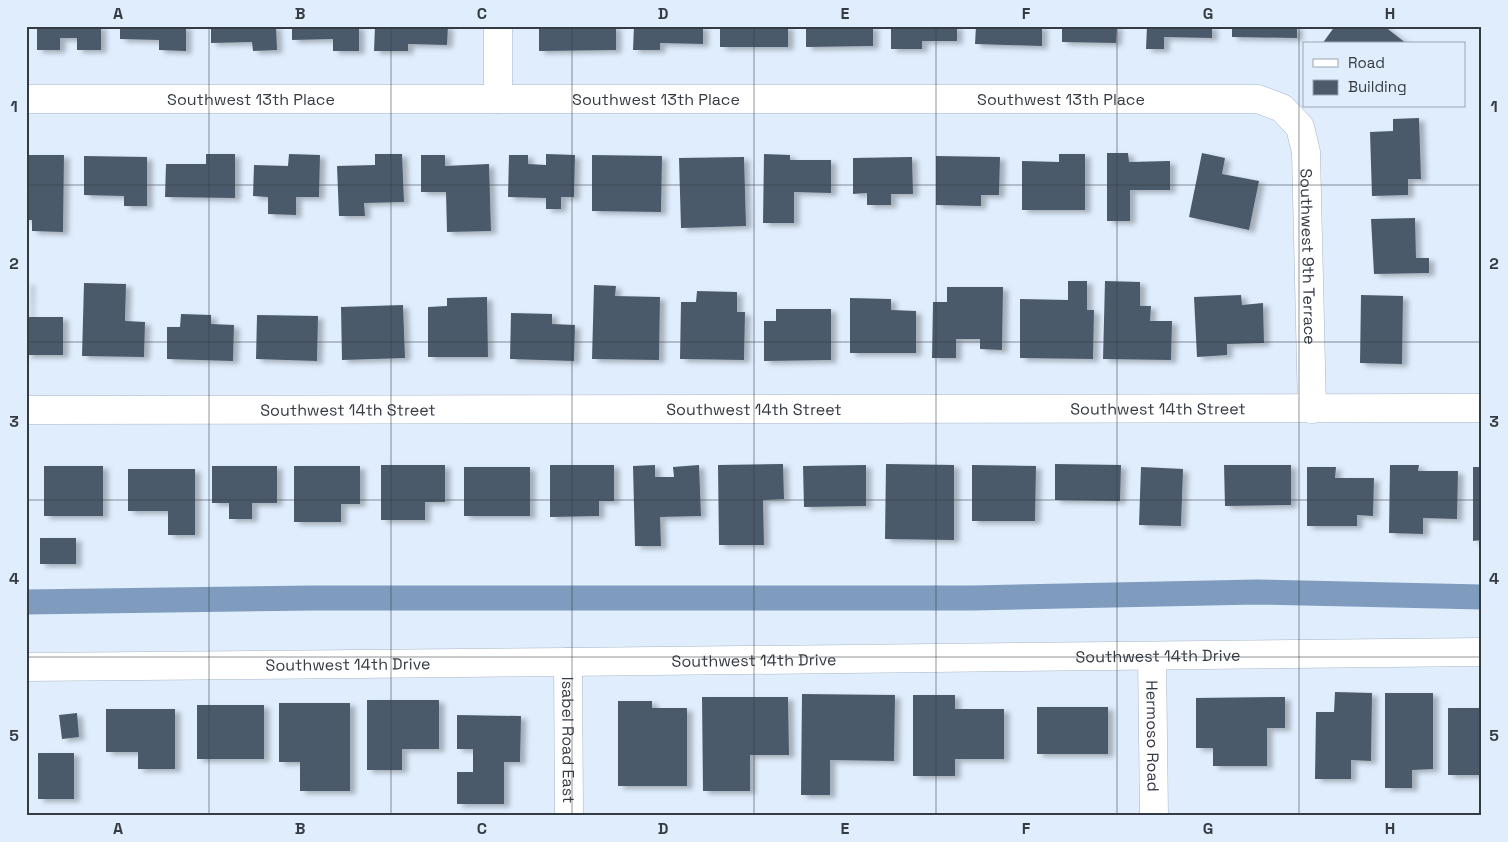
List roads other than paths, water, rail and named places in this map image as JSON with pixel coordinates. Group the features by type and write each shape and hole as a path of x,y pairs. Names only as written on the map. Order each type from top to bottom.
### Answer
{"street":[{"path":"498,26 498,99"},
{"name":"Southwest 13th Place","path":"26,100 1258,98 1284,110"},
{"name":"Southwest 9th Terrace","path":"1284,110 1300,127 1306,152 1312,409"},
{"name":"Southwest 14th Street","path":"26,410 1482,408"},
{"name":"Southwest 14th Drive","path":"26,667 1482,652"},
{"name":"Hermoso Road","path":"1152,656 1154,816"},
{"name":"Isabel Road East","path":"568,662 569,816"}],"waterway":[{"path":"26,602 314,598 972,598 1257,592 1482,597"}]}
